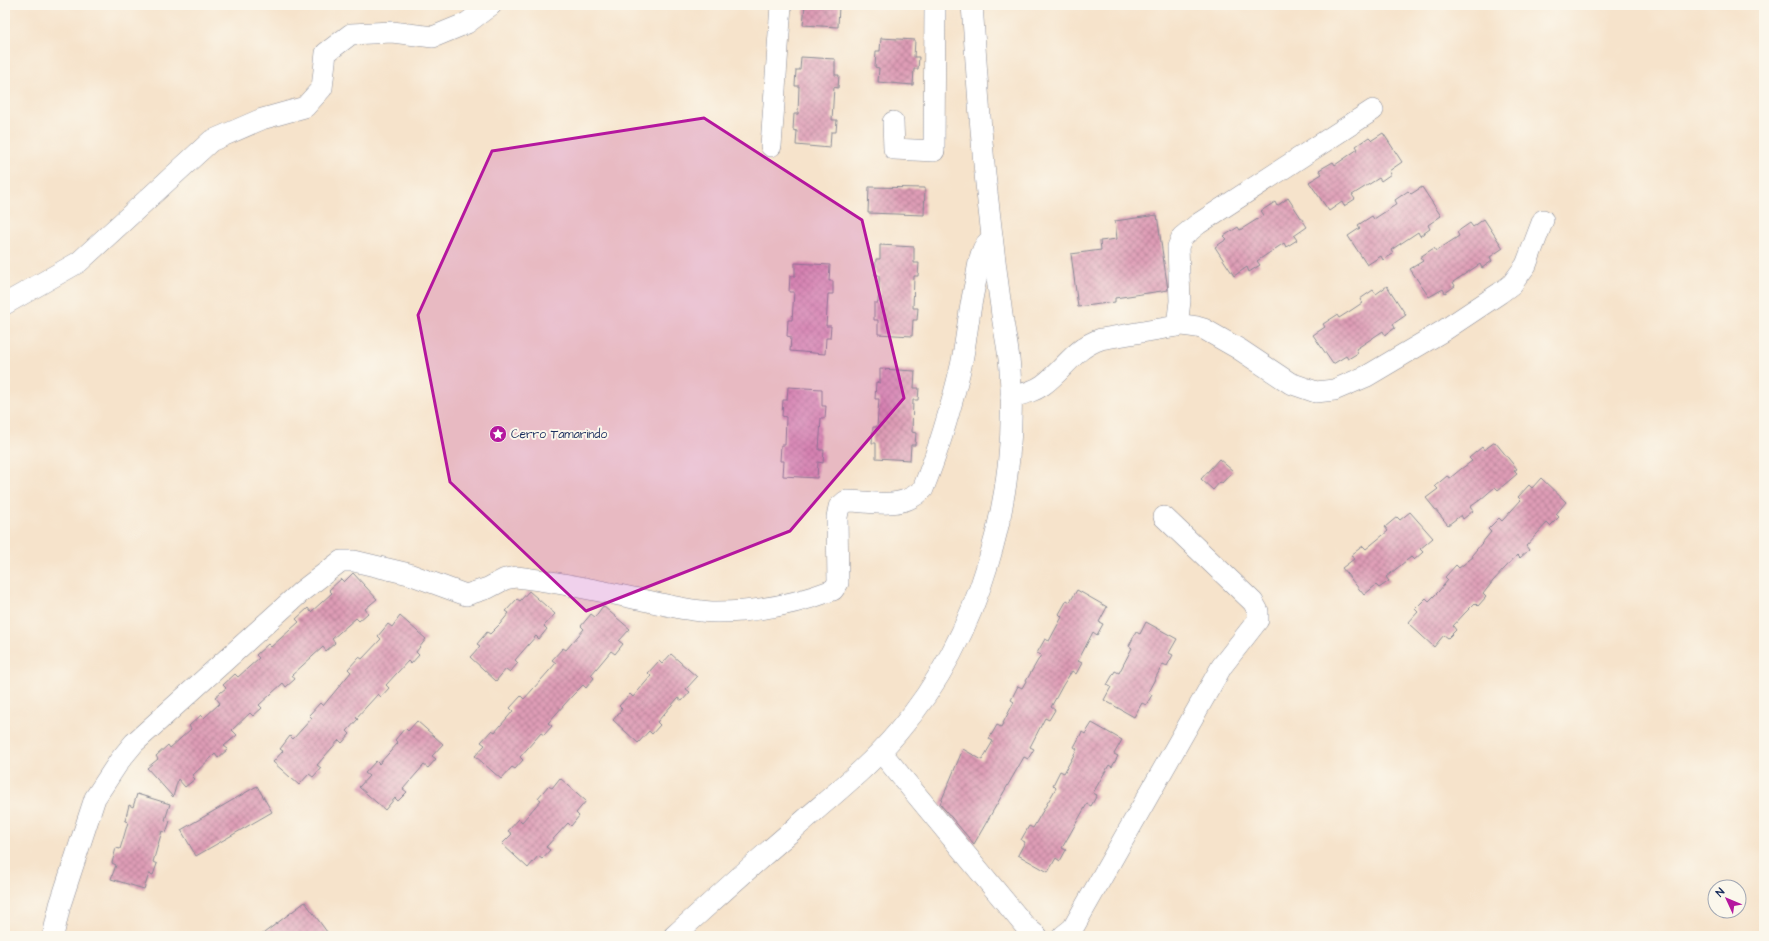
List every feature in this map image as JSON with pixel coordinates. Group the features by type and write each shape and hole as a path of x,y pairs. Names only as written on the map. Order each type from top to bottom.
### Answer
{"street":[{"path":"5,304 79,262 211,141 262,118 305,107 322,88 326,53 351,34 392,32 433,37 467,23 491,5"},
{"path":"771,146 781,5"},
{"path":"894,122 894,149 934,151 935,5"},
{"path":"674,936 752,865 862,770 881,752 903,727 932,687 951,656 976,598 997,534 1008,457 1011,397 1010,368 992,239 983,160 972,5"},
{"path":"1177,326 1180,301 1178,247 1182,237 1198,224 1373,110"},
{"path":"1011,397 1028,393 1043,385 1081,349 1091,342 1101,339 1190,325 1204,329 1239,349 1290,383 1316,392 1334,390 1367,376 1443,331 1512,284 1526,265 1543,220"},
{"path":"53,936 60,905 95,798 120,760 140,738 296,596 341,561 354,561 409,574 466,595 488,588 505,579 516,577 585,588 682,608 717,612 766,608 786,604 833,590 838,583 836,517 841,504 846,501 902,502 915,497 923,488 953,399 961,365 970,306 979,266 985,246 992,239"},
{"path":"1063,936 1069,933 1073,928 1222,666 1258,620 1258,611 1253,602 1164,517"},
{"path":"881,752 1025,926 1037,936"}],"highlighted area":[{"path":"704,118 862,220 904,398 790,531 586,611 450,482 418,315 492,151"}],"building":[{"path":"805,5 839,5 838,27 803,25"},
{"path":"881,38 915,40 914,57 919,57 918,69 914,69 913,85 878,82 879,68 875,67 876,51 880,51"},
{"path":"801,57 835,59 835,75 839,75 838,88 834,87 832,120 837,120 836,132 831,132 830,148 796,145 797,131 793,130 794,114 798,114 799,86 795,86 796,70 800,70"},
{"path":"1383,133 1402,162 1389,171 1391,174 1381,181 1379,178 1352,195 1355,199 1344,206 1342,202 1329,211 1309,182 1322,174 1319,170 1333,162 1335,165 1358,149 1356,146 1369,137 1372,140"},
{"path":"869,187 925,188 924,215 868,213"},
{"path":"1422,187 1441,216 1428,225 1430,229 1420,236 1418,232 1391,250 1393,254 1383,260 1381,256 1367,265 1348,236 1360,228 1358,225 1372,216 1374,219 1397,204 1395,200 1408,191 1411,194"},
{"path":"1288,198 1307,227 1294,236 1297,240 1286,247 1284,243 1257,261 1260,265 1249,272 1247,267 1234,276 1215,247 1227,239 1224,236 1238,227 1240,230 1264,215 1261,211 1275,202 1277,206"},
{"path":"1157,215 1168,290 1115,298 1115,302 1078,307 1071,254 1101,250 1100,241 1117,239 1115,221"},
{"path":"1484,219 1503,248 1490,257 1492,261 1482,268 1480,264 1453,282 1455,286 1445,293 1443,289 1429,297 1410,269 1423,261 1420,257 1434,248 1436,251 1459,236 1457,232 1470,223 1473,227"},
{"path":"880,245 914,247 914,263 919,263 918,276 914,276 913,308 918,308 917,320 913,320 912,336 878,334 878,320 874,320 874,303 878,303 879,275 875,275 876,259 880,259"},
{"path":"795,263 830,265 829,281 833,281 833,294 828,294 826,326 831,326 830,338 826,338 825,354 790,351 791,337 787,336 788,320 792,320 794,292 789,292 790,276 795,276"},
{"path":"1387,286 1406,315 1393,324 1395,328 1385,335 1383,331 1356,349 1358,353 1348,359 1346,356 1333,364 1313,335 1325,327 1323,324 1337,315 1339,318 1362,303 1360,299 1373,290 1376,294"},
{"path":"880,369 915,371 914,388 919,388 918,400 913,400 912,432 916,433 915,445 911,445 910,460 876,458 876,443 872,443 873,427 877,427 879,399 875,399 876,382 880,383"},
{"path":"788,387 822,389 822,406 826,406 825,418 821,418 819,450 824,450 823,463 818,462 817,478 783,476 784,461 780,461 781,445 785,445 786,417 782,416 783,400 787,400"},
{"path":"1495,442 1517,469 1514,471 1517,474 1498,490 1495,487 1470,507 1473,511 1463,519 1461,515 1448,525 1426,498 1438,489 1435,486 1447,476 1450,478 1472,461 1469,458 1482,447 1484,450"},
{"path":"1219,459 1233,471 1213,490 1201,479"},
{"path":"1541,478 1566,502 1556,514 1559,517 1550,526 1547,523 1526,546 1529,550 1520,558 1517,555 1493,581 1483,594 1486,597 1478,606 1475,603 1453,626 1456,630 1448,638 1444,635 1434,647 1408,623 1418,612 1415,609 1426,598 1429,601 1439,591 1448,580 1445,577 1456,565 1459,568 1473,557 1472,555 1491,532 1488,529 1499,518 1502,521 1521,500 1518,497 1529,485 1532,488"},
{"path":"1410,512 1433,538 1420,549 1423,552 1414,560 1411,557 1386,577 1389,581 1379,588 1376,585 1364,595 1342,568 1354,559 1351,555 1363,546 1366,549 1388,531 1385,527 1397,517 1400,520"},
{"path":"353,573 377,599 365,609 368,613 359,621 356,618 332,639 335,643 326,651 323,647 292,675 295,679 286,687 283,683 259,705 262,708 253,716 250,713 232,730 237,735 224,746 228,749 218,758 215,754 192,776 195,779 185,787 178,779 173,797 147,768 158,759 156,756 168,745 170,748 191,729 189,726 201,715 204,718 220,703 215,697 226,688 223,685 235,674 238,677 259,658 256,655 268,644 271,647 299,622 296,619 308,608 311,612 332,593 329,590 341,579 344,582"},
{"path":"1077,590 1107,607 1099,622 1103,624 1097,635 1093,632 1078,661 1082,663 1076,674 1072,671 1063,685 1051,707 1055,710 1049,720 1045,718 1030,747 1034,749 1028,759 1024,757 974,844 940,804 963,749 982,760 993,741 989,739 997,725 1001,727 1014,702 1011,700 1018,686 1022,688 1041,655 1037,653 1045,639 1049,641 1062,617 1059,614 1067,600 1070,602"},
{"path":"529,591 555,614 544,626 547,629 539,639 536,636 515,660 518,663 510,672 506,669 496,681 470,657 480,646 477,644 487,632 490,634 509,613 506,611 517,599 520,601"},
{"path":"603,606 630,629 619,641 623,644 615,654 611,651 591,675 594,678 586,688 583,685 572,696 548,723 552,726 544,735 541,733 520,757 523,760 515,769 512,767 501,779 475,756 485,745 481,742 492,730 495,732 513,711 510,708 521,696 524,699 556,663 552,660 563,648 566,650 584,629 581,626 591,614 595,617"},
{"path":"400,616 426,639 416,652 419,655 411,664 408,661 386,685 389,688 381,697 378,694 356,718 358,719 347,731 350,734 342,743 339,740 317,765 321,768 313,777 309,774 299,785 273,762 283,751 280,749 290,736 293,739 312,718 309,715 320,703 323,706 351,672 348,669 359,657 362,659 381,639 378,636 388,624 392,627"},
{"path":"1146,622 1177,639 1169,653 1173,655 1167,666 1163,664 1148,692 1152,695 1146,705 1142,703 1134,717 1104,700 1111,687 1107,685 1115,671 1119,673 1132,648 1129,646 1136,632 1140,634"},
{"path":"671,654 697,677 686,689 690,692 682,701 678,698 657,722 660,725 652,734 649,731 638,743 613,720 622,709 619,706 630,694 633,697 651,676 648,673 659,661 662,664"},
{"path":"417,721 443,744 432,756 436,759 428,768 424,765 403,789 407,792 398,801 395,798 385,810 359,787 369,776 365,773 376,761 379,764 398,743 395,740 405,728 408,731"},
{"path":"1092,723 1122,740 1114,754 1118,756 1112,767 1109,765 1093,793 1097,795 1091,806 1087,804 1062,848 1066,850 1060,861 1056,858 1048,872 1018,855 1025,842 1021,840 1029,826 1033,828 1056,788 1053,785 1060,771 1064,773 1077,749 1074,747 1082,732 1085,734"},
{"path":"560,778 586,801 576,813 579,816 571,826 568,823 546,847 550,850 542,859 538,856 528,868 502,844 512,834 508,831 519,819 522,822 541,800 538,798 548,786 552,788"},
{"path":"257,786 272,812 196,856 181,830"},
{"path":"137,794 170,804 165,820 170,821 166,833 162,831 153,862 157,864 153,875 149,874 144,889 111,879 116,865 112,863 116,848 120,849 128,822 125,821 129,805 133,807"},
{"path":"305,902 330,936 260,936"}],"place":[{"name":"Cerro Tamarindo","path":"498,434"}]}
